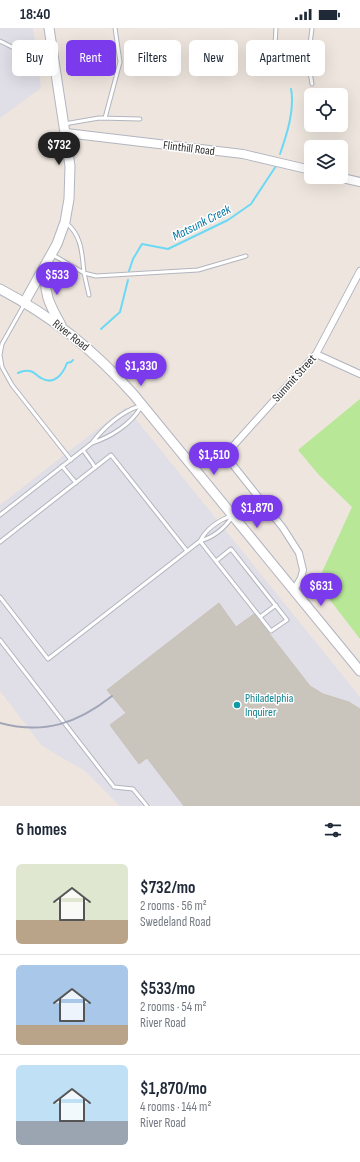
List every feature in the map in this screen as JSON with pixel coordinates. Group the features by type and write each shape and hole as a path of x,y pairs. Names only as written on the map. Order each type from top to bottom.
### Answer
{"main road":[{"path":"24,303 52,254 65,222 69,199 70,178 65,129 49,28"},
{"path":"46,264 45,285 47,297 52,310 63,328"},
{"name":"River Road","path":"0,289 63,328 100,359 142,405 360,671"}],"street":[{"name":"Flinthill Road","path":"65,129 243,154 304,168"},
{"path":"348,179 360,182"},
{"name":"Summit Street","path":"294,590 303,574 303,565 299,553 283,528 225,455 316,354 360,271"},
{"path":"316,354 360,374"}],"lane":[{"path":"105,118 120,62 115,28"},
{"path":"275,40 276,28"},
{"path":"312,28 308,61 312,84"},
{"path":"0,41 12,47"},
{"path":"65,129 99,118 140,118"},
{"path":"65,222 76,233 82,246 84,274 89,295"},
{"path":"52,254 84,274 96,276 198,270 246,256"},
{"path":"24,303 2,344 0,355 2,367 8,379 71,460"},
{"path":"0,515 92,443 101,432 131,408 142,405"},
{"path":"92,443 106,438 136,415 142,405"},
{"path":"83,450 95,468"},
{"path":"0,542 111,455 187,551"},
{"path":"62,466 76,483"},
{"path":"200,541 205,532 220,520 233,516"},
{"path":"0,597 48,659 200,541 210,538 225,526 233,516"},
{"path":"200,541 271,631 287,620 231,549 216,561"},
{"path":"260,617 276,605"},
{"path":"0,640 114,788 133,789 147,806"}],"shaded area":[{"path":"0,28 33,28 35,40 12,40 12,76 39,76 41,88 0,118"},
{"path":"126,407 360,697 360,806 120,806 85,771 42,746 0,691 0,505"}],"green space":[{"path":"360,399 360,639 317,583 352,507 319,475 298,450"}],"building":[{"name":"Philadelphia Inquirer","path":"219,603 236,627 254,614 310,686 323,694 349,702 360,709 360,806 184,806 147,758 139,764 110,725 126,713 107,690"}],"waterway":[{"name":"Matsunk Creek","path":"280,154 288,130 291,113 291,89"},
{"name":"Matsunk Creek","path":"129,271 133,259 142,244 168,249 228,220 251,204 276,166"},
{"name":"Matsunk Creek","path":"101,329 120,312 128,280"},
{"name":"Matsunk Creek","path":"18,373 30,371 50,381 57,378 67,363 73,360"}],"railway":[{"path":"0,723 31,728 60,724 73,720 112,696"}],"place":[{"name":"Philadelphia Inquirer","path":"237,705"}]}
